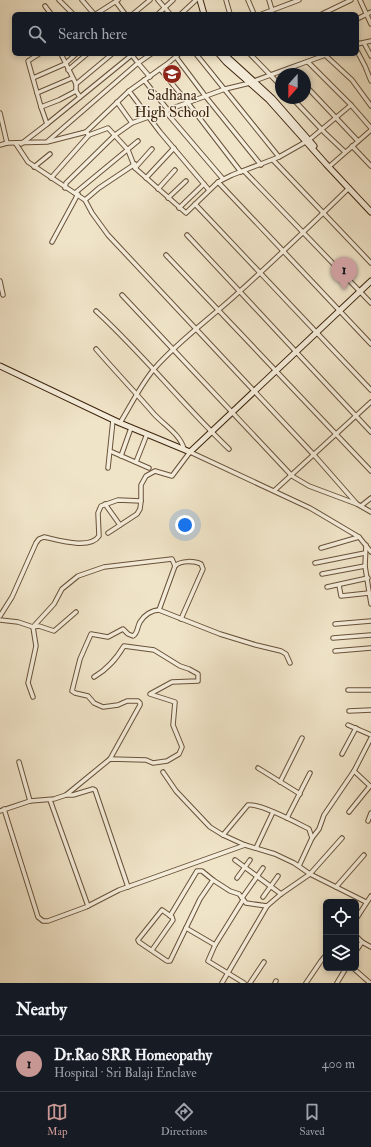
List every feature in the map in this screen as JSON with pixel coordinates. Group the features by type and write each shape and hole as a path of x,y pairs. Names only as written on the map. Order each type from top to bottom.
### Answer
{"street":[{"path":"59,0 72,12"},
{"path":"82,0 93,12"},
{"path":"135,12 150,0"},
{"path":"158,0 168,12"},
{"path":"160,12 173,0"},
{"path":"183,12 196,0"},
{"path":"200,0 203,12"},
{"path":"203,0 204,12"},
{"path":"226,0 229,12"},
{"path":"248,0 253,12"},
{"path":"269,0 272,10"},
{"path":"267,12 299,0"},
{"path":"326,12 351,0"},
{"path":"360,0 371,24"},
{"path":"98,12 117,1 124,12"},
{"path":"45,6 50,12"},
{"path":"359,18 371,12"},
{"path":"359,43 371,41"},
{"path":"364,42 371,56"},
{"path":"36,56 28,61 47,124"},
{"path":"62,56 76,84 76,91 80,97"},
{"path":"33,78 65,64 74,56"},
{"path":"68,70 85,56"},
{"path":"76,84 110,56"},
{"path":"21,144 130,56"},
{"path":"133,56 150,77"},
{"path":"47,142 138,63 149,56"},
{"path":"0,145 8,143 21,144 47,142 86,132 129,91 177,56"},
{"path":"179,56 206,97 261,165"},
{"path":"198,56 279,157"},
{"path":"221,56 226,62 252,82"},
{"path":"226,56 268,99 371,212"},
{"path":"252,56 275,79"},
{"path":"292,68 322,56"},
{"path":"328,56 352,80 371,106"},
{"path":"359,56 371,81"},
{"path":"308,62 371,129 331,165"},
{"path":"160,69 242,172 303,232 371,303"},
{"path":"65,188 66,183 115,135 132,122 275,74"},
{"path":"37,93 72,78"},
{"path":"144,80 166,110 223,180"},
{"path":"41,107 76,91"},
{"path":"129,91 209,190"},
{"path":"311,91 358,142"},
{"path":"116,102 132,122"},
{"path":"298,104 345,152"},
{"path":"51,178 89,135 108,128 128,150 135,166 186,214 218,182 273,160 307,141 351,106"},
{"path":"0,112 8,143"},
{"path":"86,132 89,135"},
{"path":"52,242 76,193 138,141"},
{"path":"307,141 371,206"},
{"path":"16,144 28,162 34,167 85,200 97,222 108,235 359,505"},
{"path":"352,146 371,166"},
{"path":"146,178 174,148"},
{"path":"85,200 99,188 135,166 152,149"},
{"path":"34,167 50,154"},
{"path":"273,160 371,263"},
{"path":"158,189 175,170"},
{"path":"168,198 186,181"},
{"path":"218,182 371,344"},
{"path":"179,208 204,184"},
{"path":"120,423 137,393 154,369 196,329 240,292 349,188"},
{"path":"195,204 371,390"},
{"path":"187,234 371,432"},
{"path":"166,254 371,471"},
{"path":"0,281 3,295"},
{"path":"108,533 137,514 140,509 141,485 146,476 155,471 172,476 190,452 371,281"},
{"path":"122,296 292,476 309,486 359,505 371,512"},
{"path":"96,311 154,369 229,449"},
{"path":"96,350 137,393 155,415 181,441 184,449"},
{"path":"0,366 113,420 184,449 275,490 310,508 359,537 371,552"},
{"path":"275,490 371,402"},
{"path":"108,468 113,420"},
{"path":"121,456 131,428"},
{"path":"136,462 147,434"},
{"path":"110,451 149,468"},
{"path":"359,505 371,498"},
{"path":"0,616 12,597 36,543 40,539 44,537 84,544 96,539 99,536 99,509 106,504 118,500 141,501"},
{"path":"106,504 120,526"},
{"path":"321,548 359,537"},
{"path":"366,545 365,566 371,604"},
{"path":"316,562 365,553"},
{"path":"33,627 54,604 62,589 78,576 104,567 146,561 172,559 175,566"},
{"path":"159,610 175,566 182,562 198,562 202,564 204,569 181,619"},
{"path":"322,574 365,566"},
{"path":"327,587 368,578"},
{"path":"339,585 341,596 370,596"},
{"path":"245,845 118,890 88,906 48,921 40,919 2,810 30,801 50,800 66,795 110,759 140,705 138,701 127,701 118,705 103,708 94,703 88,696 74,693 72,691 71,688 80,659 91,634 108,637 123,629 128,634 133,636 136,633 141,620 154,610 159,610 220,634 281,651 286,654 290,663"},
{"path":"0,620 18,622 33,627 39,626 54,631 76,612"},
{"path":"336,624 371,621"},
{"path":"33,627 36,646 28,683 33,697"},
{"path":"333,638 371,635"},
{"path":"94,677 103,672 115,660 124,646 154,650 180,666 198,674 198,680 172,682 150,694 175,702 173,725 182,747 179,754 167,761 153,762 146,760 110,759"},
{"path":"335,651 371,648"},
{"path":"348,690 371,690"},
{"path":"350,712 371,710"},
{"path":"299,866 312,838 319,829 324,814 354,771 371,737 348,724"},
{"path":"342,754 356,728"},
{"path":"280,782 302,738"},
{"path":"19,762 30,801"},
{"path":"258,768 300,794"},
{"path":"349,812 370,786 354,771"},
{"path":"163,772 176,791 203,821 222,834 245,845 275,854 299,866 310,874 366,902"},
{"path":"287,818 310,773"},
{"path":"66,795 72,796 93,789 95,790 128,887"},
{"path":"50,800 88,906"},
{"path":"222,834 248,805 253,805 287,818 309,829 312,838"},
{"path":"256,848 273,812"},
{"path":"368,821 371,813"},
{"path":"222,983 267,906 281,894 310,874 342,838"},
{"path":"336,887 364,854"},
{"path":"235,860 281,894"},
{"path":"237,878 250,860"},
{"path":"244,983 208,961 215,945 263,868"},
{"path":"170,916 197,871 202,871 230,891 239,894 247,903 267,906"},
{"path":"263,897 278,876"},
{"path":"152,950 173,920 172,917 161,910 139,938 140,942 167,961 170,961 200,899 213,880"},
{"path":"359,914 371,896"},
{"path":"186,928 215,945"},
{"path":"359,939 371,947"},
{"path":"359,947 362,942"},
{"path":"306,983 323,959"},
{"path":"250,983 264,962"},
{"path":"337,983 344,971"},
{"path":"356,971 367,982"}],"place":[{"name":"Sadhana High School","path":"172,74"},
{"name":"Dr.Rao SRR Homeopathy","path":"344,290"}]}
